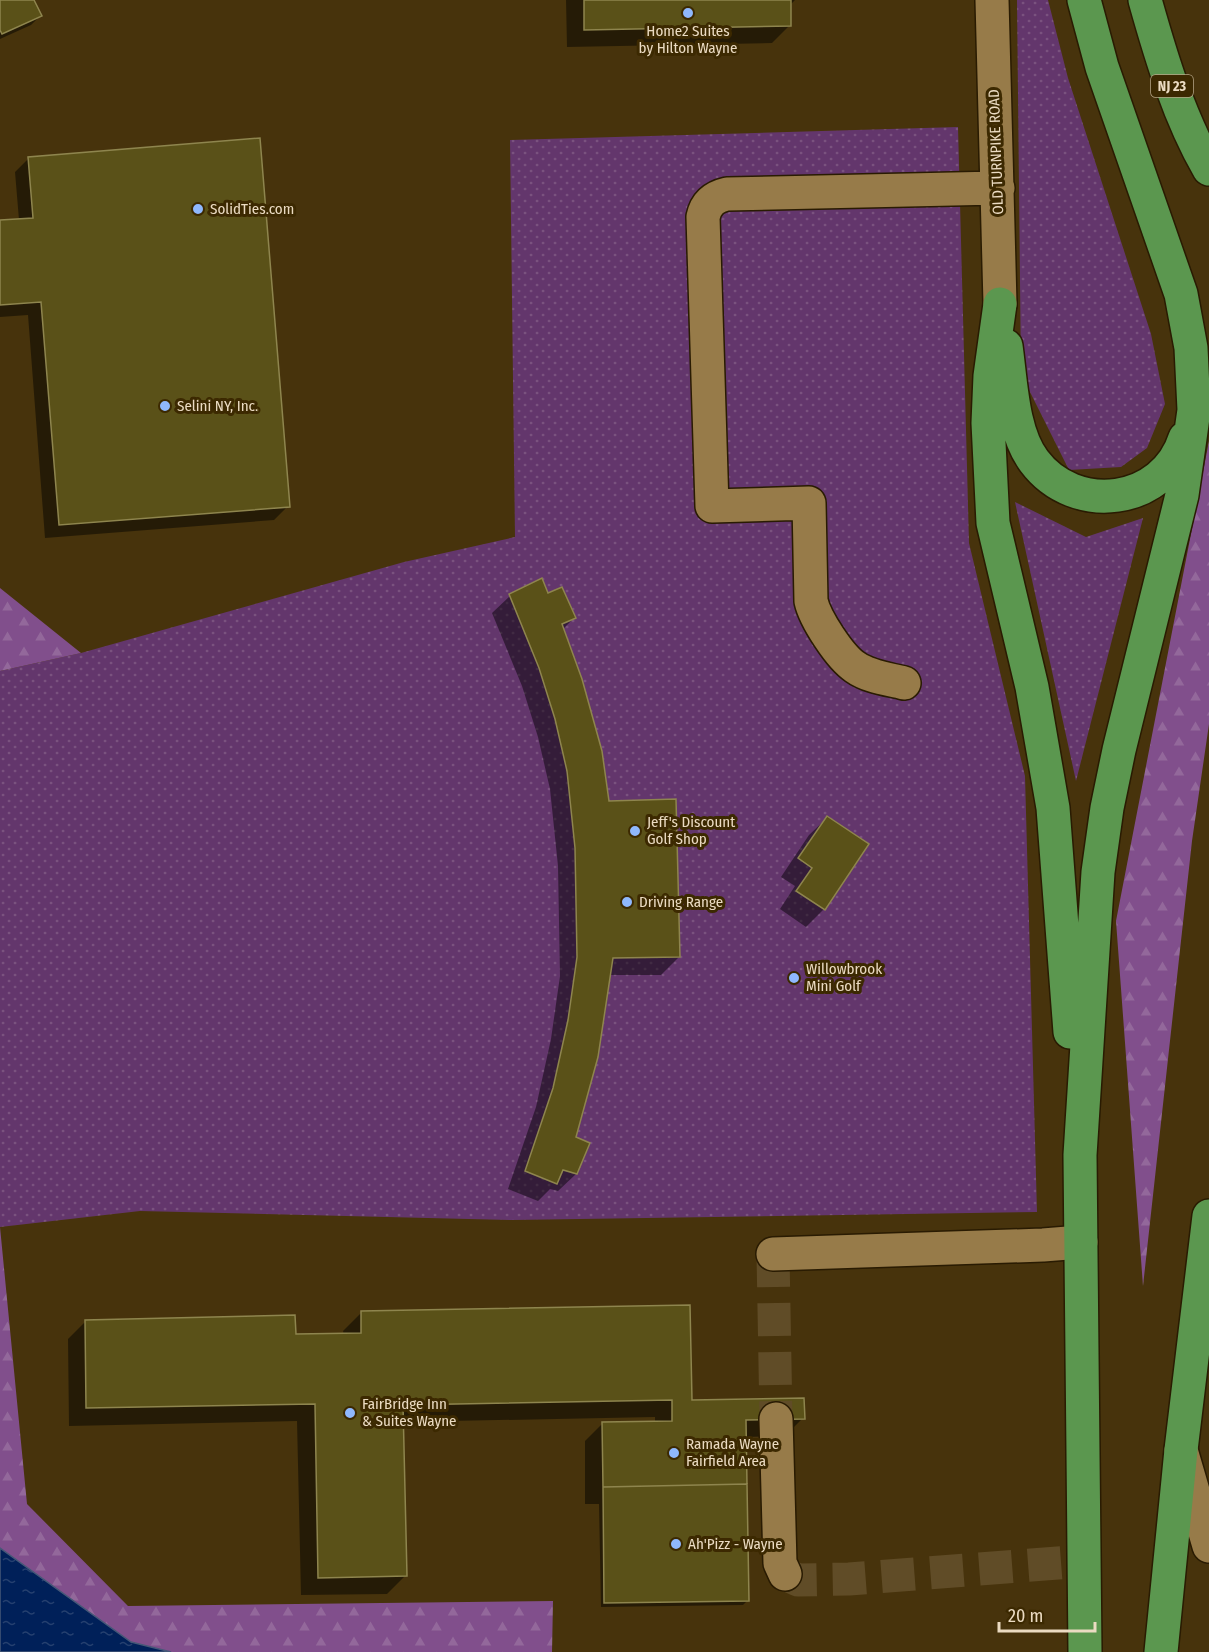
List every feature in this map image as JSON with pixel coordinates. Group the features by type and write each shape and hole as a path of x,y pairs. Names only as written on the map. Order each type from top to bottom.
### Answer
{"highway":[{"path":"1080,1155 1098,872 1107,808 1119,750 1182,495 1194,410 1191,348 1181,294 1102,67 1084,0"},
{"name":"NJ 23","path":"1145,0 1161,56 1181,109 1209,169"},
{"path":"1000,304 1015,412 1023,440 1033,460 1048,476 1068,488 1092,496 1117,496 1138,489 1159,478 1173,462 1184,443 1194,410"},
{"path":"1000,304 990,376 988,423 993,523 1032,687 1053,808 1080,1155 1085,1652"},
{"path":"1161,1652 1181,1450 1209,1216"}],"street":[{"name":"OLD TURNPIKE ROAD","path":"992,0 1000,304"},
{"path":"904,682 882,678 853,666 821,627 813,613 809,503 712,506 703,217 710,202 727,194 998,188"},
{"path":"774,1254 1081,1242"},
{"path":"776,1419 780,1563 785,1574"},
{"path":"1181,1450 1209,1546"}],"shaded area":[{"path":"1017,0 1048,0 1068,78 1151,334 1165,404 1147,448 1121,467 1069,470 1021,374"},
{"path":"958,127 969,543 1025,776 1037,1212 512,1220 140,1211 0,1227 0,671 81,653 404,562 515,537 510,140"},
{"path":"1015,502 1086,537 1143,518 1076,781"}],"green space":[{"path":"1209,441 1209,724 1192,841 1143,1286 1116,921"},
{"path":"0,588 81,653 0,671"},
{"path":"0,1227 27,1504 128,1606 553,1601 552,1652 0,1652"}],"water":[{"path":"0,1548 131,1642 171,1652 0,1652"}],"building":[{"path":"0,0 34,0 42,16 2,34"},
{"name":"Home2 Suites by Hilton Wayne","path":"584,0 791,0 791,26 584,30"},
{"name":"Selini NY, Inc.","path":"260,138 290,507 59,525 41,302 0,305 0,220 33,218 28,157"},
{"name":"Driving Range","path":"542,578 548,593 562,587 576,618 562,624 582,679 602,751 609,801 676,799 680,957 613,958 598,1057 576,1137 590,1143 577,1174 563,1170 557,1184 525,1171 553,1088 568,1020 577,957 575,848 567,771 555,719 539,668 509,594"},
{"path":"827,816 869,844 825,910 796,891 812,868 798,858"},
{"name":"Ramada Wayne Fairfield Area","path":"690,1305 692,1400 804,1398 805,1419 746,1420 747,1484 603,1487 602,1422 672,1421 672,1400 403,1405 407,1576 318,1578 315,1404 86,1408 85,1320 295,1315 296,1334 361,1333 361,1311"},
{"name":"Ah'Pizz - Wayne","path":"747,1484 749,1601 604,1603 603,1487"}],"tunnel":[{"path":"773,1254 776,1419"},
{"path":"785,1574 798,1580 849,1579 1084,1561"}],"place":[{"name":"Home2 Suites by Hilton Wayne","path":"688,13"},
{"name":"SolidTies.com","path":"198,209"},
{"name":"Selini NY, Inc.","path":"165,406"},
{"name":"Jeff's Discount Golf Shop","path":"635,831"},
{"name":"Driving Range","path":"627,902"},
{"name":"Willowbrook Mini Golf","path":"794,978"},
{"name":"FairBridge Inn & Suites Wayne","path":"350,1413"},
{"name":"Ramada Wayne Fairfield Area","path":"674,1453"},
{"name":"Ah'Pizz - Wayne","path":"676,1544"}]}
